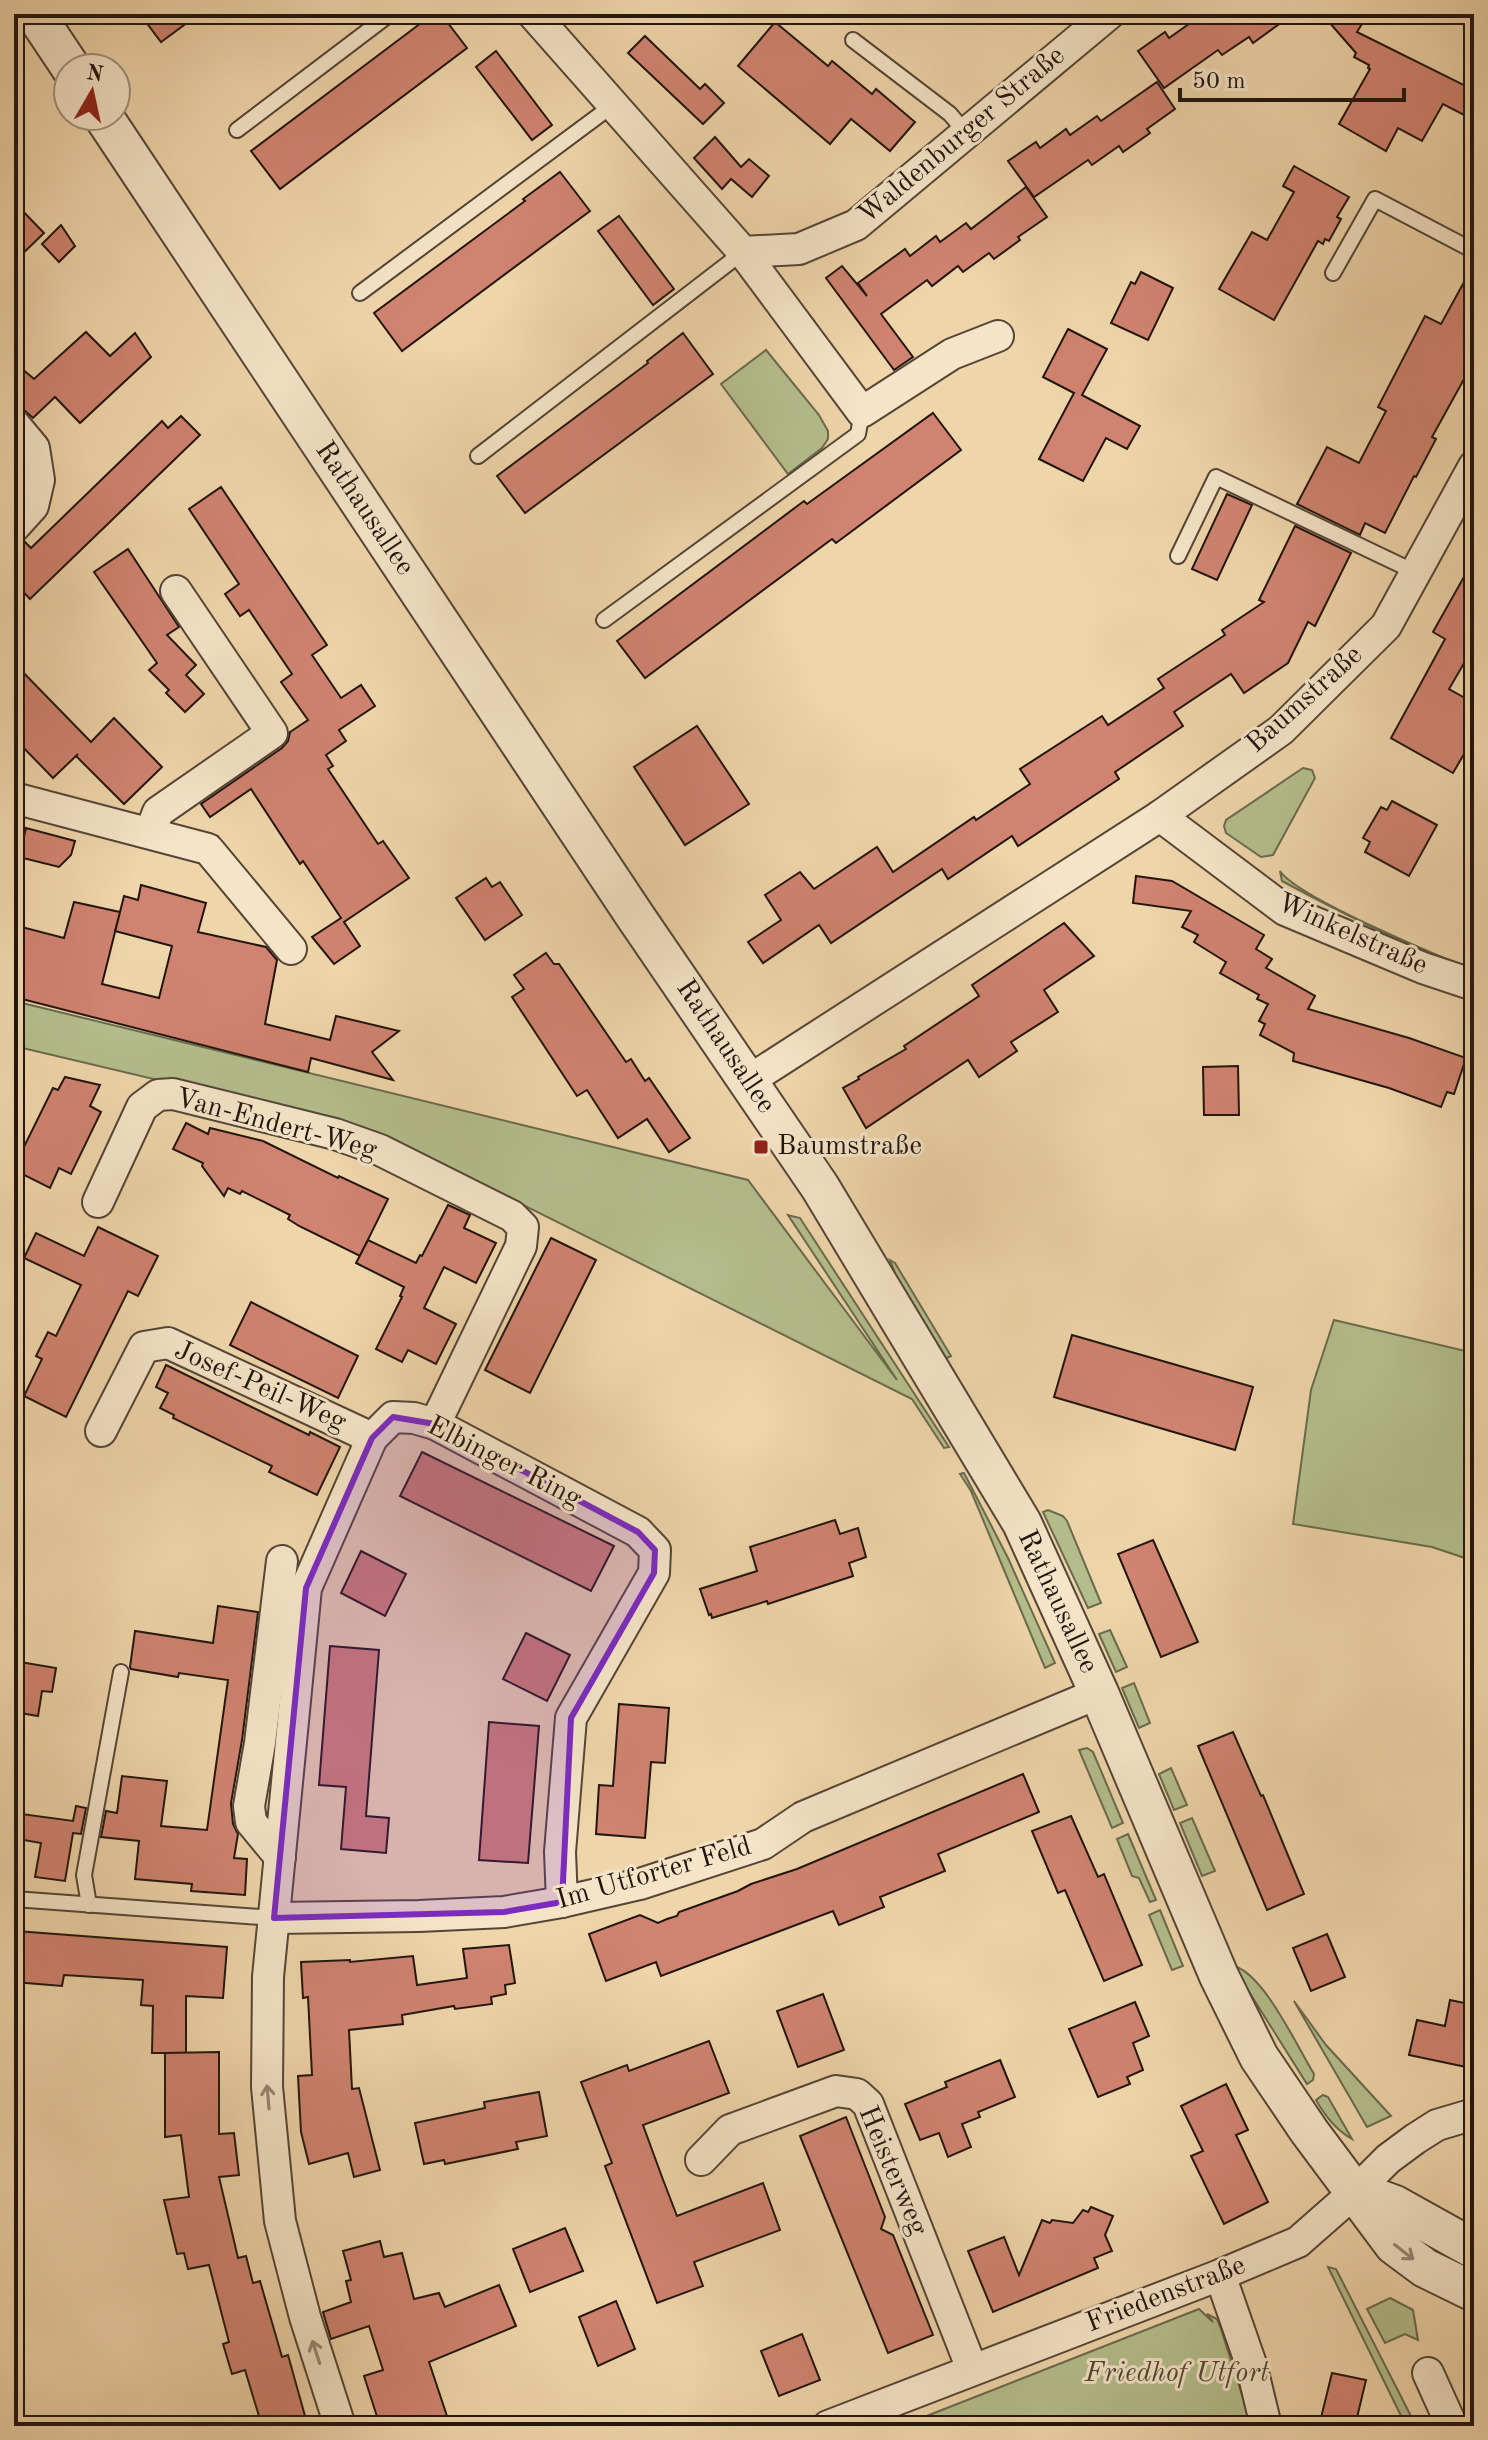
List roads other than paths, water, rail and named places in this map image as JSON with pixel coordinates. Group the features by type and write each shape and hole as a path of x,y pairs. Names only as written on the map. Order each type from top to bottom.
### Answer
{"street":[{"path":"35,14 60,52"},
{"path":"533,14 743,252 862,412 952,354 998,336"},
{"name":"Waldenburger Straße","path":"743,252 799,249 856,225 1109,14"},
{"name":"Rathausallee","path":"114,132 635,916 820,1187 1022,1523 1099,1693 1219,1976 1259,2057 1309,2131 1394,2245 1425,2268 1474,2292"},
{"path":"14,424 34,448 39,480 33,506 14,527"},
{"name":"Baumstraße","path":"748,1081 1160,816 1281,730 1386,626 1474,466"},
{"path":"150,833 158,812 272,733 176,591"},
{"path":"14,798 208,849 291,949"},
{"name":"Winkelstraße","path":"1160,816 1285,910 1423,968 1474,985"},
{"name":"Van-Endert-Weg","path":"98,1202 142,1107 158,1095 173,1094 335,1134 380,1150 512,1216 523,1227 521,1246 435,1424"},
{"name":"Josef-Peil-Weg","path":"101,1431 144,1347 168,1343 372,1438"},
{"name":"Elbinger Ring","path":"372,1438 393,1417 414,1418 435,1424 638,1532 655,1550 654,1573 571,1718 560,1852 562,1902"},
{"path":"340,2426 305,2317 280,2221 267,2087 268,1977 306,1588 372,1438"},
{"path":"280,1857 251,1822 249,1806 260,1743 282,1561"},
{"name":"Im Utforter Feld","path":"274,1918 504,1912 640,1884 763,1844 803,1817 1099,1693"},
{"name":"Heisterweg","path":"701,2160 730,2130 836,2091 857,2094 868,2104 972,2369"},
{"name":"Friedenstraße","path":"828,2426 1298,2242 1388,2159 1415,2139 1437,2125 1474,2114"},
{"path":"1356,2191 1395,2205 1474,2249"},
{"path":"1220,2275 1251,2364 1266,2426"},
{"path":"1428,2373 1452,2426"}],"lane":[{"path":"237,130 390,14"},
{"path":"853,40 950,114 966,133"},
{"path":"360,293 613,105"},
{"path":"1333,273 1375,199 1474,251"},
{"path":"478,456 743,252"},
{"path":"604,620 858,434 862,412"},
{"path":"1178,556 1216,477 1415,572"},
{"path":"89,1905 84,1875 121,1672"},
{"name":"Im Utforter Feld","path":"14,1899 274,1918"}],"place":[{"name":"Baumstraße","path":"761,1147"}],"park label":[{"name":"Friedhof Utfort","path":"1177,2374"}]}
